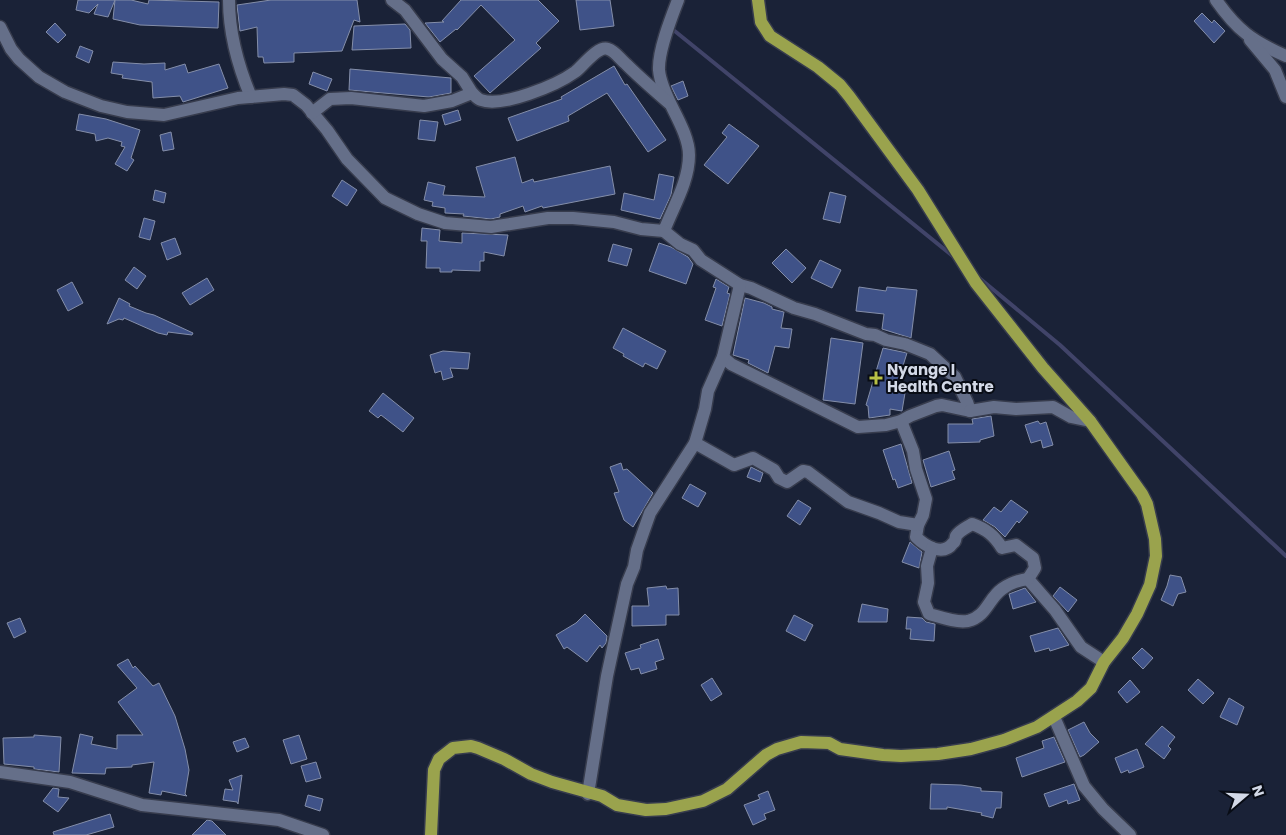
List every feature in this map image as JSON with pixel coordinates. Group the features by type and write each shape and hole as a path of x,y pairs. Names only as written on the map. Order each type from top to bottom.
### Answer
{"main road":[{"path":"431,835 434,770 440,759 453,748 471,746 478,748 538,777 588,794 602,796 617,805 646,810 666,810 688,805 720,793 766,755 776,749 801,742 829,743 840,748 883,756 938,754 971,749 1004,740 1036,727 1077,701 1091,688 1104,662 1123,638 1148,590 1154,568 1156,550 1149,514 1142,494 1090,421 1043,368 976,283 918,190 849,96 840,85 818,67 781,44 765,29 761,22 758,0"}],"street":[{"path":"229,0 229,23 237,58 251,97"},
{"path":"392,0 405,10 442,59 462,77 479,100 500,100 525,95 565,80 588,59 604,48 608,48 671,104"},
{"path":"664,231 688,170 689,154 685,136 662,84 659,68 662,49 678,0"},
{"path":"1216,0 1230,20 1245,34 1274,70 1286,97"},
{"path":"0,27 11,49 39,77 65,92 101,106 127,112 164,115 238,98 293,95 306,105 327,130 347,159 385,198 418,214 445,223 474,227 492,227 548,218 573,218 614,222 641,229 664,231 680,244 693,250 701,260 740,285 751,288 789,306 866,334 905,344 930,354 955,377 970,411"},
{"path":"1245,34 1286,56"},
{"path":"312,113 330,99 351,98 424,106 452,101 472,93"},
{"path":"588,794 607,676 621,608 627,584 634,567 637,550 650,514 695,443 708,391 723,357 740,285"},
{"path":"723,357 731,364 753,373 858,427 886,425 942,405 970,411 994,407 1016,409 1053,407 1071,417 1090,421"},
{"path":"901,421 914,451 916,469 926,500 916,537 938,550 954,543 956,536 972,524 986,530 1002,548 1016,545 1033,558 1035,568 1028,579"},
{"path":"695,443 734,465 753,458 774,470 779,478 787,482 803,471 808,472 848,502 880,512 898,522 918,525"},
{"path":"932,548 927,566 928,583 924,602 929,614 950,620 968,621 986,611 990,602 1001,590 1018,580 1028,579"},
{"path":"1028,579 1064,622 1081,647 1104,662"},
{"path":"1054,716 1084,786 1103,809 1130,835"},
{"path":"0,772 70,782 142,805 280,820 323,835"}],"building":[{"path":"78,0 115,0 108,17 94,14 98,4 89,13 76,10"},
{"path":"115,0 131,0 148,4 149,0 219,2 218,28 140,25 113,19"},
{"path":"271,0 357,0 360,22 354,20 342,51 294,53 294,62 264,63 263,57 258,57 257,27 240,31 237,5"},
{"path":"461,0 538,0 559,21 536,43 541,48 490,93 474,76 515,40 481,5 457,30 440,42 425,23 444,22 442,21"},
{"path":"576,0 610,0 614,26 580,30"},
{"path":"1202,13 1212,23 1214,20 1225,31 1214,43 1194,21"},
{"path":"55,23 66,35 58,43 46,32"},
{"path":"405,24 410,30 411,48 352,50 354,26"},
{"path":"80,46 93,51 89,63 76,57"},
{"path":"113,62 165,63 165,70 185,64 188,73 219,64 228,88 183,102 180,96 153,98 152,82 122,78 123,75 111,73"},
{"path":"614,66 625,85 627,84 666,140 648,152 607,93 568,116 569,121 517,141 508,118 562,99 561,97"},
{"path":"350,69 451,78 451,93 429,97 349,90"},
{"path":"313,72 332,79 327,91 309,84"},
{"path":"683,81 688,96 678,100 671,86"},
{"path":"458,110 461,120 445,125 442,115"},
{"path":"79,114 106,119 140,130 131,158 134,160 127,171 115,164 125,147 121,146 122,142 108,138 96,141 95,134 76,130"},
{"path":"420,120 438,122 435,141 418,139"},
{"path":"729,124 759,146 728,184 704,165 727,137 722,133"},
{"path":"171,132 174,149 163,151 160,135"},
{"path":"515,157 522,183 533,179 534,182 610,166 615,194 543,208 542,206 525,212 523,206 500,214 500,217 491,219 445,213 445,208 432,206 433,202 424,200 428,182 445,186 443,195 485,197 476,167"},
{"path":"659,174 674,177 671,195 660,219 621,210 624,193 654,200"},
{"path":"342,180 357,190 347,206 332,196"},
{"path":"155,190 166,193 164,203 153,200"},
{"path":"830,192 846,196 840,223 823,219"},
{"path":"144,218 155,221 150,240 139,237"},
{"path":"422,228 440,230 439,241 462,243 462,233 508,235 504,256 484,252 484,261 480,261 480,271 452,270 452,272 440,272 440,268 426,268 427,241 421,241"},
{"path":"175,238 181,254 167,260 161,243"},
{"path":"659,243 671,247 688,257 693,264 686,284 649,271"},
{"path":"613,244 632,249 627,266 608,261"},
{"path":"786,249 806,268 792,283 772,263"},
{"path":"820,260 841,270 832,288 811,278"},
{"path":"134,267 146,276 137,289 125,280"},
{"path":"207,278 214,290 190,305 182,293"},
{"path":"716,279 729,287 727,293 730,294 722,326 705,320 716,288 713,287"},
{"path":"72,282 83,303 68,311 57,290"},
{"path":"859,287 886,291 887,287 917,290 911,338 882,329 884,314 856,311"},
{"path":"119,298 130,304 129,306 193,333 192,335 168,332 167,335 124,318 123,320 119,319 107,324"},
{"path":"745,298 764,303 772,307 772,309 784,312 781,328 792,329 789,348 775,346 768,373 748,363 749,360 733,355"},
{"path":"623,328 666,351 657,369 645,363 643,367 613,348"},
{"path":"831,338 863,343 855,404 823,400"},
{"path":"883,348 907,353 895,391 905,393 902,411 890,409 890,415 869,418 868,406 866,405"},
{"path":"443,351 470,353 468,369 450,368 453,377 443,380 441,371 435,373 430,355"},
{"path":"383,393 414,418 403,432 381,415 378,418 369,411"},
{"path":"991,416 994,436 980,440 980,442 948,443 948,424 973,424 972,419"},
{"path":"1038,421 1040,424 1046,422 1053,445 1043,448 1041,440 1031,443 1025,425"},
{"path":"901,444 912,483 898,488 895,479 893,480 883,450"},
{"path":"949,451 955,470 952,471 955,479 931,487 923,460"},
{"path":"621,463 623,470 627,469 653,493 633,527 624,520 614,493 619,492 610,467"},
{"path":"751,467 763,473 760,482 747,477"},
{"path":"690,484 706,493 698,507 682,498"},
{"path":"798,500 811,508 800,525 787,516"},
{"path":"1011,500 1028,512 1019,523 1017,521 1005,537 995,527 983,520 994,507 1001,512"},
{"path":"910,542 922,552 919,568 902,562"},
{"path":"1170,575 1181,577 1186,592 1178,594 1173,606 1161,600"},
{"path":"666,586 667,589 678,588 679,615 666,615 666,625 632,626 632,606 649,606 647,588"},
{"path":"1060,587 1077,600 1068,612 1053,596"},
{"path":"1025,588 1036,602 1013,609 1009,594"},
{"path":"862,604 888,609 887,622 858,622"},
{"path":"585,614 607,636 606,643 602,648 600,645 587,662 567,647 564,649 556,635 576,623"},
{"path":"794,615 813,625 805,641 786,631"},
{"path":"907,617 922,618 926,622 935,624 934,641 910,639 911,629 906,629"},
{"path":"20,618 26,632 14,638 7,623"},
{"path":"1058,628 1069,645 1050,651 1049,648 1035,652 1030,636"},
{"path":"658,639 664,659 655,662 657,669 641,674 639,668 631,670 625,653 641,648 640,645"},
{"path":"1142,648 1153,658 1143,669 1132,658"},
{"path":"128,659 133,668 135,666 153,686 159,683 175,716 189,770 185,794 187,796 162,791 161,795 149,793 154,762 132,765 132,767 106,768 105,774 72,773 80,734 93,737 91,744 117,749 117,735 143,735 118,702 137,688 117,665"},
{"path":"712,678 722,694 711,701 701,685"},
{"path":"1198,679 1214,693 1203,704 1188,690"},
{"path":"1130,680 1140,692 1127,703 1118,692"},
{"path":"1229,698 1244,707 1237,725 1220,717"},
{"path":"1084,722 1090,733 1099,742 1080,757 1068,730"},
{"path":"1162,726 1175,737 1168,746 1171,749 1164,759 1145,744"},
{"path":"34,735 61,737 59,772 4,764 3,738 34,737"},
{"path":"299,735 307,759 291,764 283,740"},
{"path":"1054,737 1065,762 1022,777 1016,758 1044,748 1042,741"},
{"path":"245,738 249,747 237,752 233,742"},
{"path":"1137,749 1144,767 1129,773 1128,770 1121,773 1115,758"},
{"path":"316,762 321,778 306,782 301,766"},
{"path":"242,775 238,804 237,802 223,800 225,789 233,790 229,780"},
{"path":"931,784 961,785 981,788 981,791 1002,792 1001,808 996,808 993,818 981,815 982,813 947,807 947,809 930,809"},
{"path":"1074,784 1080,800 1068,804 1067,800 1049,807 1044,794"},
{"path":"53,788 59,789 58,797 69,798 58,812 43,801"},
{"path":"768,791 775,810 764,814 766,819 753,825 744,805 760,799 758,795"},
{"path":"308,795 323,799 320,811 305,806"},
{"path":"110,814 114,827 86,835 54,835 53,832"},
{"path":"207,820 212,821 226,835 192,835"}],"waterway":[{"path":"671,28 954,257"},
{"path":"978,277 1060,345 1286,556"}],"place":[{"name":"Nyange I Health Centre","path":"876,378"}]}
